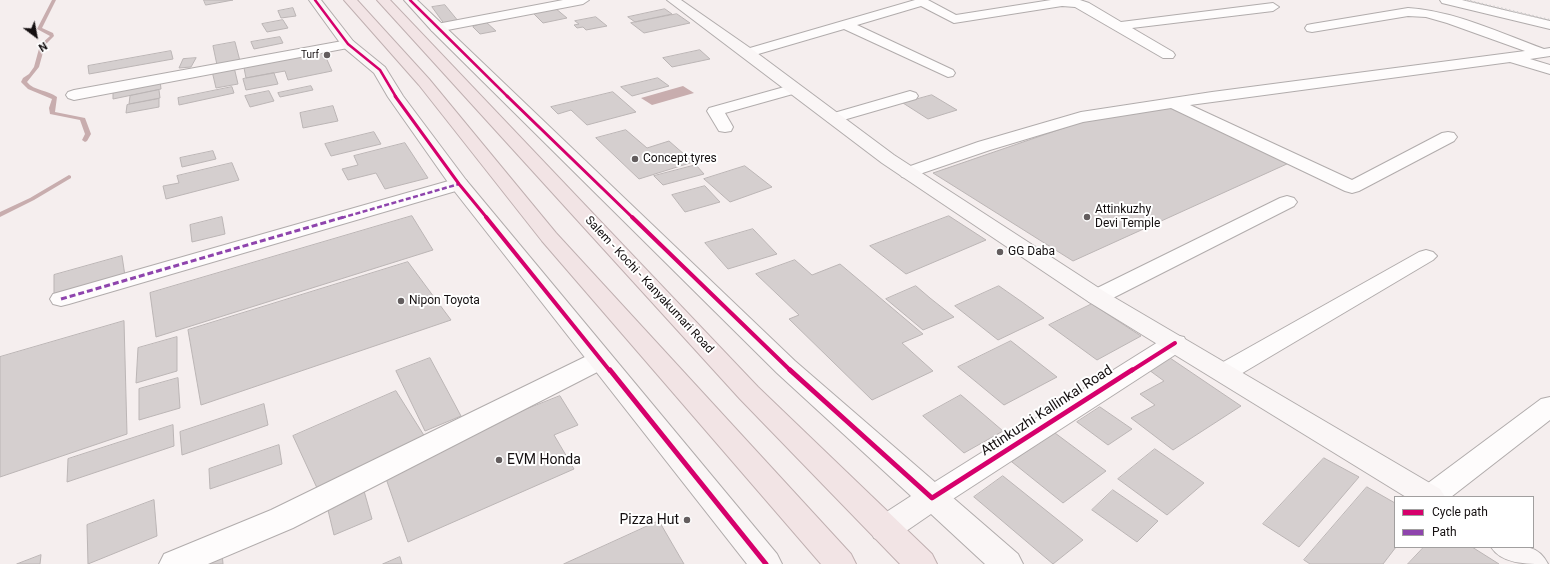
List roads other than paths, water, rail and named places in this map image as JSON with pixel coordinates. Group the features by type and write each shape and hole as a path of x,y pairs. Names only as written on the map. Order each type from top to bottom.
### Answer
{"highway":[{"path":"350,0 424,82 549,237 837,563"},
{"name":"Salem - Kochi - Kanyakumari Road","path":"382,0 749,393 921,564"}],"street":[{"path":"315,0 348,44 380,70 396,97 459,184 766,564"},
{"path":"410,0 780,362 1007,564"},
{"path":"524,0 535,9"},
{"path":"437,28 582,0"},
{"path":"673,0 748,53 832,118 908,173 1097,297 1225,372 1428,496"},
{"path":"1446,0 1550,26"},
{"path":"748,53 846,25 890,10 925,1 954,19 1069,2 1085,6 1168,55"},
{"path":"872,2 890,10"},
{"path":"1119,26 1273,7"},
{"path":"1312,28 1408,12 1426,13 1452,20 1546,52"},
{"path":"846,25 948,73"},
{"path":"74,95 348,44"},
{"path":"908,173 984,146 1081,117 1546,52"},
{"path":"1510,58 1550,70"},
{"path":"725,127 715,111 795,89"},
{"path":"832,118 910,96"},
{"path":"1173,103 1352,187 1448,137"},
{"path":"60,299 459,184"},
{"path":"1097,297 1287,202"},
{"path":"1225,372 1426,256"},
{"name":"Attinkuzhi Kallinkal Road","path":"886,529 1174,343"},
{"path":"175,564 282,519 600,360"},
{"path":"1431,496 1550,406"},
{"path":"1508,548 1532,564"}],"waterway":[{"path":"54,0 39,29 51,34 52,36 43,45 37,67 31,75 25,79 24,82 30,88 51,95 55,98 52,113 83,119 88,134 85,140"},
{"path":"0,215 32,199 69,177"}],"railway":[{"path":"1466,0 1550,20"}],"place":[{"name":"Turf","path":"327,55"},
{"name":"Concept tyres","path":"635,159"},
{"name":"Attinkuzhy Devi Temple","path":"1087,217"},
{"name":"GG Daba","path":"1000,252"},
{"name":"Nipon Toyota","path":"401,301"},
{"name":"EVM Honda","path":"499,460"},
{"name":"Pizza Hut","path":"687,520"}]}
